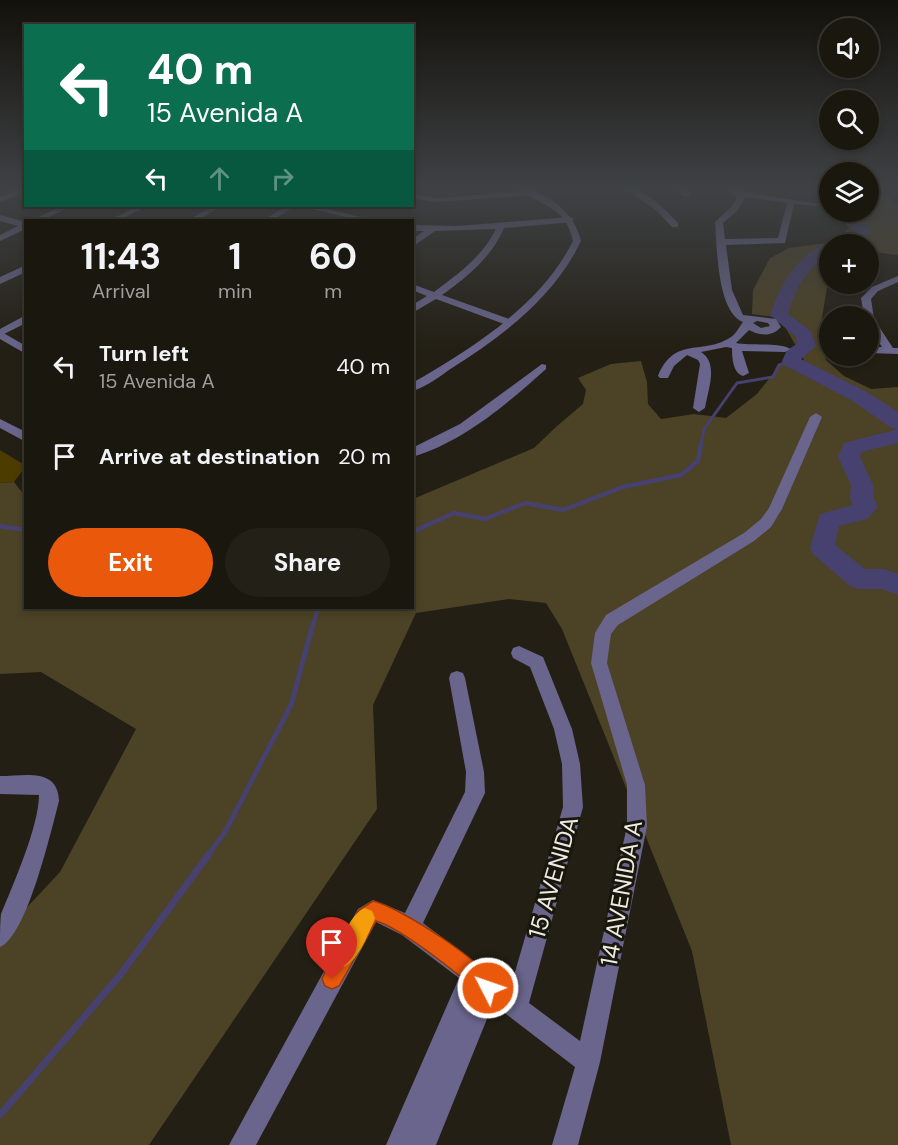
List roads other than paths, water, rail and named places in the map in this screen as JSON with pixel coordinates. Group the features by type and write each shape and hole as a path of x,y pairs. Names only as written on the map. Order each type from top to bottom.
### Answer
{"street":[{"path":"414,309 435,296 477,260 492,242"},
{"path":"414,387 440,372 508,322 547,286 570,258 576,242"},
{"path":"722,242 727,290 739,317 748,322 732,345"},
{"path":"0,281 24,269"},
{"path":"894,351 869,319 866,298 875,289 898,279"},
{"path":"414,289 508,322"},
{"path":"24,319 0,333 24,350"},
{"path":"732,345 742,373"},
{"path":"664,376 669,361 704,347 732,345 785,349"},
{"path":"672,359 667,356 673,346"},
{"path":"879,350 894,351"},
{"path":"693,352 703,358 706,364 699,408"},
{"path":"414,452 469,424 507,398 542,367"},
{"name":"14 AVENIDA A","path":"564,1145 588,1062 637,826 636,785 599,663 603,633 612,620 749,537 766,523 776,508 816,417"},
{"path":"0,423 24,437"},
{"name":"15 AVENIDA","path":"516,1007 573,807 571,764 563,729 537,662 519,653"},
{"path":"410,927 475,793 475,772 457,678"},
{"path":"0,785 43,785 49,791 49,801 16,910 0,936"},
{"path":"242,1145 366,917 373,911 410,927 588,1062"},
{"path":"399,1145 480,981"},
{"path":"423,1145 480,981"}],"waterway":[{"path":"819,254 796,275 779,315 805,335 807,346 794,354 791,361 874,404 898,423"},
{"path":"701,445 704,429 737,383 773,377 779,365 791,361"},
{"path":"898,436 852,448 849,457 862,485 862,499 866,507 859,513 828,520 822,548 859,579 885,579 898,585"},
{"path":"414,531 454,513 485,519 525,503 563,510 623,487 681,475 698,461 701,444"},
{"path":"0,526 24,530"},
{"path":"313,626 318,609"},
{"path":"208,855 225,832 291,705 313,624"},
{"path":"0,1115 121,974 209,854"}]}
